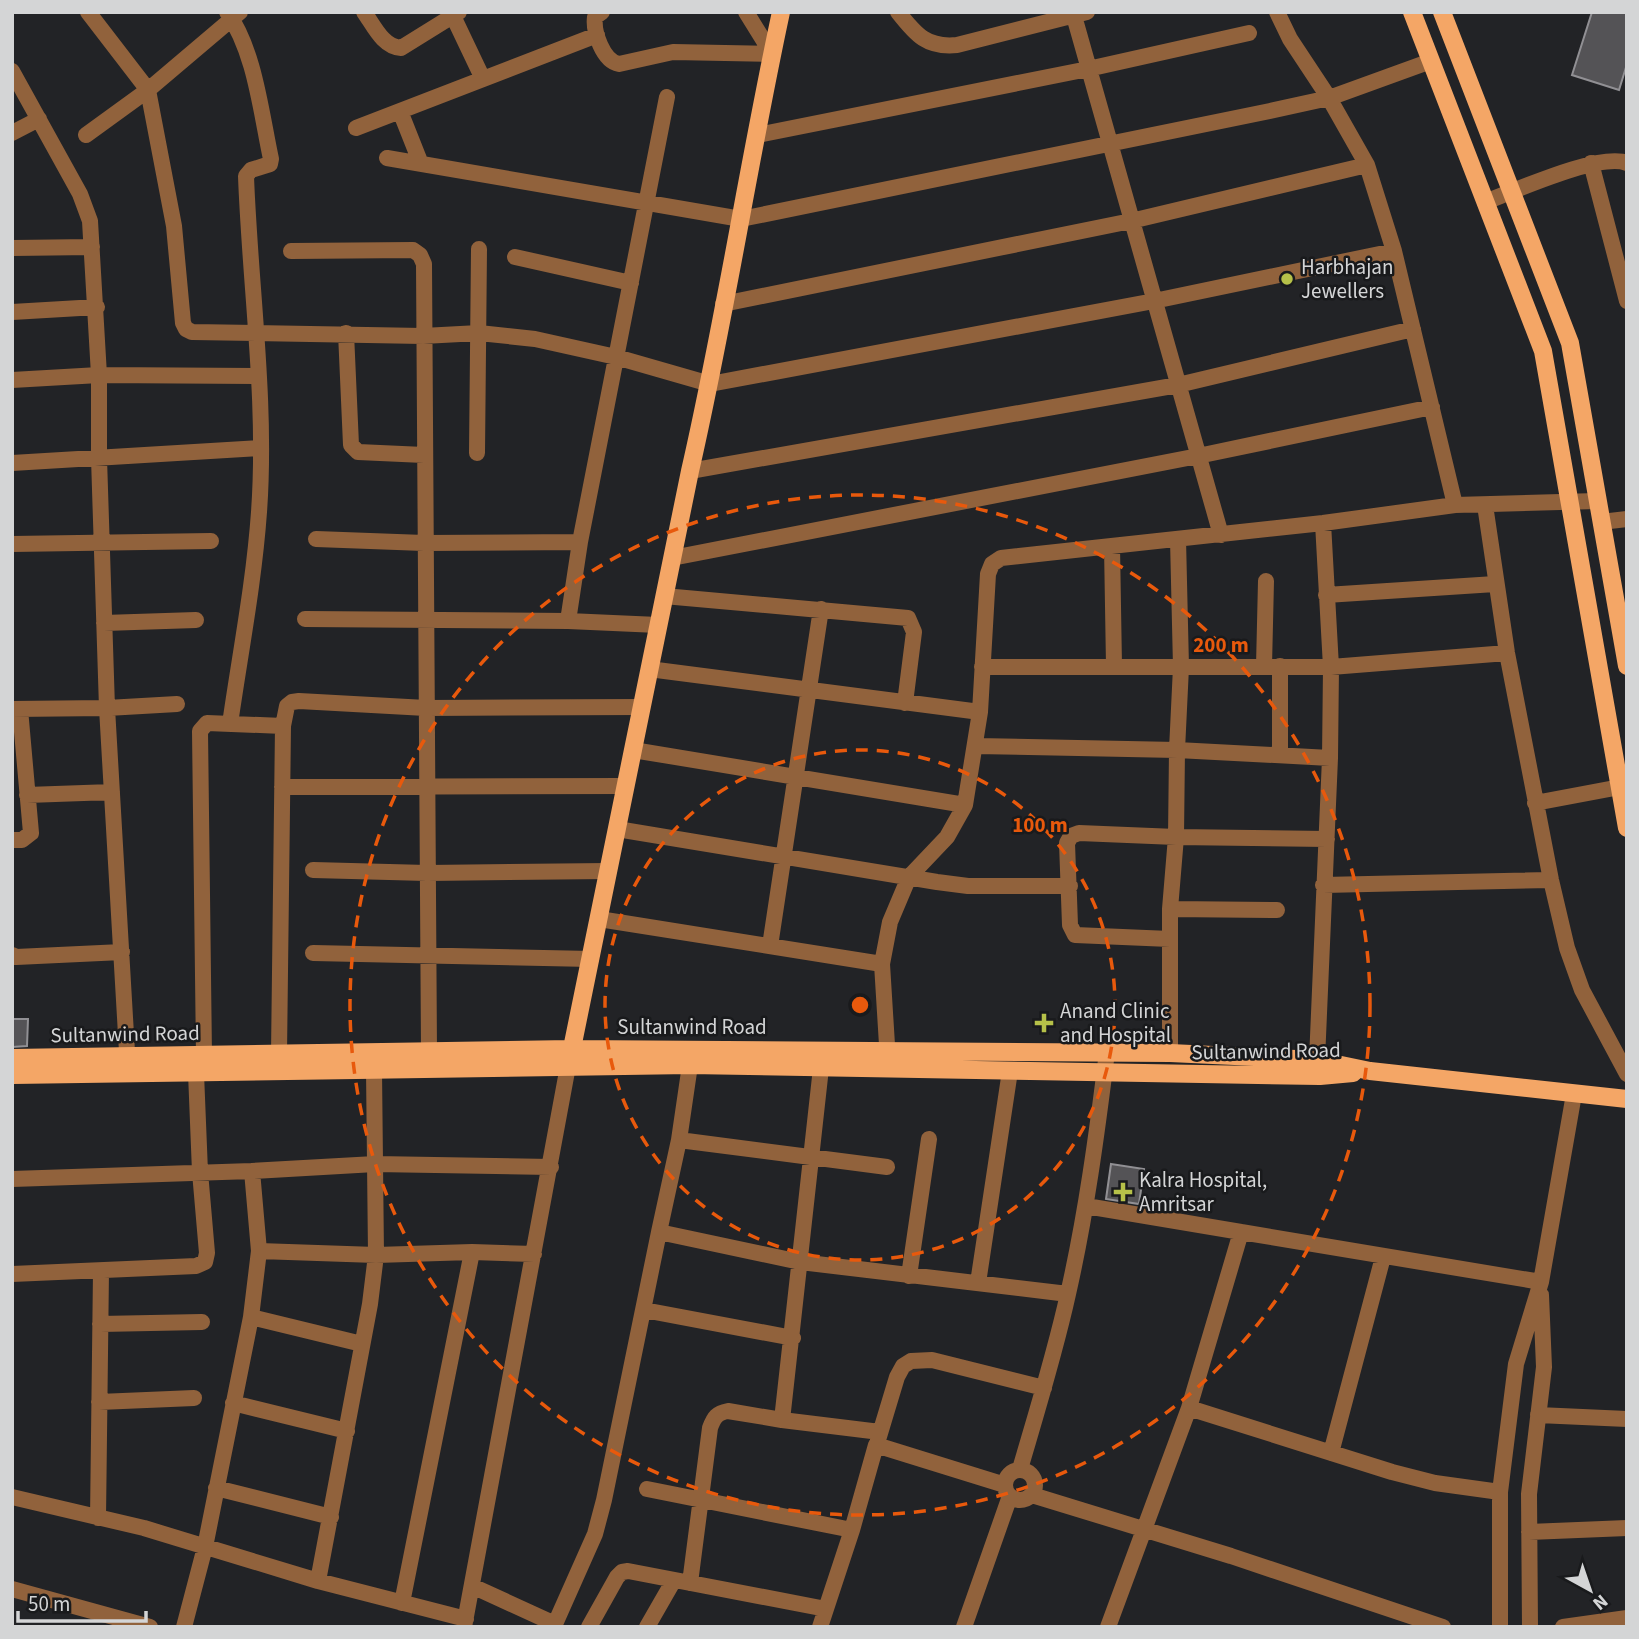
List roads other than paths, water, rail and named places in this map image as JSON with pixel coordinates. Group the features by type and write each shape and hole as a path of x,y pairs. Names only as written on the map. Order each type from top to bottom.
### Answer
{"main road":[{"path":"570,1058 624,786 710,383 781,12"},
{"path":"1412,12 1543,351 1627,828"},
{"path":"1442,12 1570,343 1627,666"},
{"name":"Sultanwind Road","path":"12,1058 128,1065 196,1073 374,1070 570,1058 887,1051 1170,1053 1317,1060 1370,1071 1627,1100"},
{"name":"Sultanwind Road","path":"128,1065 204,1056 429,1052 690,1065 1104,1074 1320,1076 1370,1071"},
{"path":"12,1075 128,1065"}],"street":[{"path":"88,12 148,90 174,226 183,323 186,329 192,332 423,336 478,333 535,339 616,357 710,383 1154,301 1394,251"},
{"path":"364,12 386,43 401,48 456,14 483,79"},
{"path":"602,12 595,17 597,35 606,56 611,62 619,64 673,52 772,54"},
{"path":"746,12 772,54"},
{"path":"898,12 925,41 941,47 1081,14 1088,69 1221,535"},
{"path":"1277,12 1290,39 1329,98 1367,165 1394,251 1455,505"},
{"path":"86,135 148,90 233,14 249,57 271,159 270,164 251,170 246,176 258,376 259,511 230,724"},
{"path":"758,135 1088,69 1250,33"},
{"path":"356,128 597,35"},
{"path":"387,158 741,219 1329,98 1431,61"},
{"path":"12,71 80,194 90,221 97,307 107,708 128,1065"},
{"path":"568,621 580,542 667,97"},
{"path":"400,111 421,164"},
{"path":"12,133 39,119"},
{"path":"1591,163 1627,301"},
{"path":"1485,202 1591,163 1627,163"},
{"path":"723,304 1131,221 1367,165"},
{"path":"12,248 92,247"},
{"path":"477,453 479,249"},
{"path":"291,251 413,250 420,255 424,264 429,1052"},
{"path":"515,257 631,283"},
{"path":"12,312 97,307"},
{"path":"690,471 1178,385 1413,330"},
{"path":"346,333 353,450 424,455"},
{"path":"12,380 99,375 258,376"},
{"path":"672,558 1198,457 1432,407"},
{"path":"12,463 260,448"},
{"path":"888,1069 882,964 890,922 909,877 947,837 965,805 980,712 988,574 992,564 1001,558 1221,535 1455,505 1597,500"},
{"path":"1485,505 1495,584 1535,803 1571,963 1627,1074"},
{"path":"1601,522 1627,519"},
{"path":"1317,1060 1330,758 1331,667 1323,523"},
{"path":"316,539 425,543 580,542"},
{"path":"1170,1053 1170,909 1176,837 1181,667 1178,539"},
{"path":"12,544 211,541"},
{"path":"1112,547 1114,666"},
{"path":"1266,581 1280,755"},
{"path":"1326,595 1495,584"},
{"path":"664,596 908,618 914,632 905,703"},
{"path":"770,946 821,610"},
{"path":"305,619 568,621 658,625"},
{"path":"104,623 196,620"},
{"path":"982,667 1331,667 1507,653"},
{"path":"649,669 980,712"},
{"path":"279,1054 283,726 284,711 292,702 426,708 642,707"},
{"path":"12,840 22,840 31,833 16,709 177,704"},
{"path":"204,1056 200,731 207,723 283,726"},
{"path":"976,746 1177,750 1330,758"},
{"path":"633,750 965,805"},
{"path":"282,787 624,786"},
{"path":"1535,803 1620,787"},
{"path":"27,795 112,792"},
{"path":"617,829 968,886 1070,886"},
{"path":"1170,939 1078,937 1072,931 1067,843 1071,836 1079,833 1327,839"},
{"path":"313,870 427,873 608,871"},
{"path":"1323,885 1551,880"},
{"path":"1170,909 1277,910"},
{"path":"599,919 882,964"},
{"path":"12,955 16,957 122,952"},
{"path":"313,953 591,958"},
{"path":"1020,1469 1068,1294 1086,1206 1107,1052"},
{"path":"12,1497 145,1528 465,1623 570,1058"},
{"path":"472,1586 560,1625 595,1534 601,1511 679,1140 690,1065"},
{"path":"782,1420 821,1068"},
{"path":"318,1581 347,1431 376,1255 374,1070"},
{"path":"978,1283 1010,1071"},
{"path":"12,1274 196,1266 205,1262 207,1253 196,1073"},
{"path":"1500,1627 1500,1492 1516,1364 1541,1282 1574,1094"},
{"path":"908,1276 929,1139"},
{"path":"679,1140 887,1167"},
{"path":"12,1179 376,1164 551,1167"},
{"path":"184,1627 205,1547 251,1317 259,1251 252,1171"},
{"path":"1086,1206 1541,1282"},
{"path":"659,1232 800,1262 1068,1294"},
{"path":"1108,1627 1168,1471 1241,1232"},
{"path":"259,1251 376,1255 472,1252 534,1254"},
{"path":"402,1603 472,1252"},
{"path":"1331,1453 1383,1257"},
{"path":"99,1518 100,1270"},
{"path":"1530,1627 1528,1494 1544,1367 1541,1282"},
{"path":"644,1310 793,1338"},
{"path":"251,1317 362,1344"},
{"path":"100,1324 202,1322"},
{"path":"820,1627 897,1377 903,1366 911,1361 932,1360 1044,1388"},
{"path":"99,1402 194,1398"},
{"path":"233,1402 347,1431"},
{"path":"1189,1408 1435,1483 1500,1492"},
{"path":"647,1627 682,1581 702,1500 710,1428 714,1418 728,1411 878,1439 1007,1491 1021,1500 1031,1495 1036,1484 1031,1473 1020,1469 1009,1474 1007,1491 964,1627"},
{"path":"1538,1415 1627,1419"},
{"path":"216,1488 331,1517"},
{"path":"647,1489 852,1530"},
{"path":"1031,1495 1443,1627"},
{"path":"1529,1532 1627,1528"},
{"path":"589,1627 617,1577 628,1571 826,1609"},
{"path":"12,1590 120,1623 150,1627"},
{"path":"1563,1627 1627,1618"},
{"path":"1514,1627 1521,1627"}],"place":[{"name":"Harbhajan Jewellers","path":"1287,279"},
{"name":"Anand Clinic and Hospital","path":"1044,1023"},
{"name":"Kalra Hospital, Amritsar","path":"1123,1192"}]}
